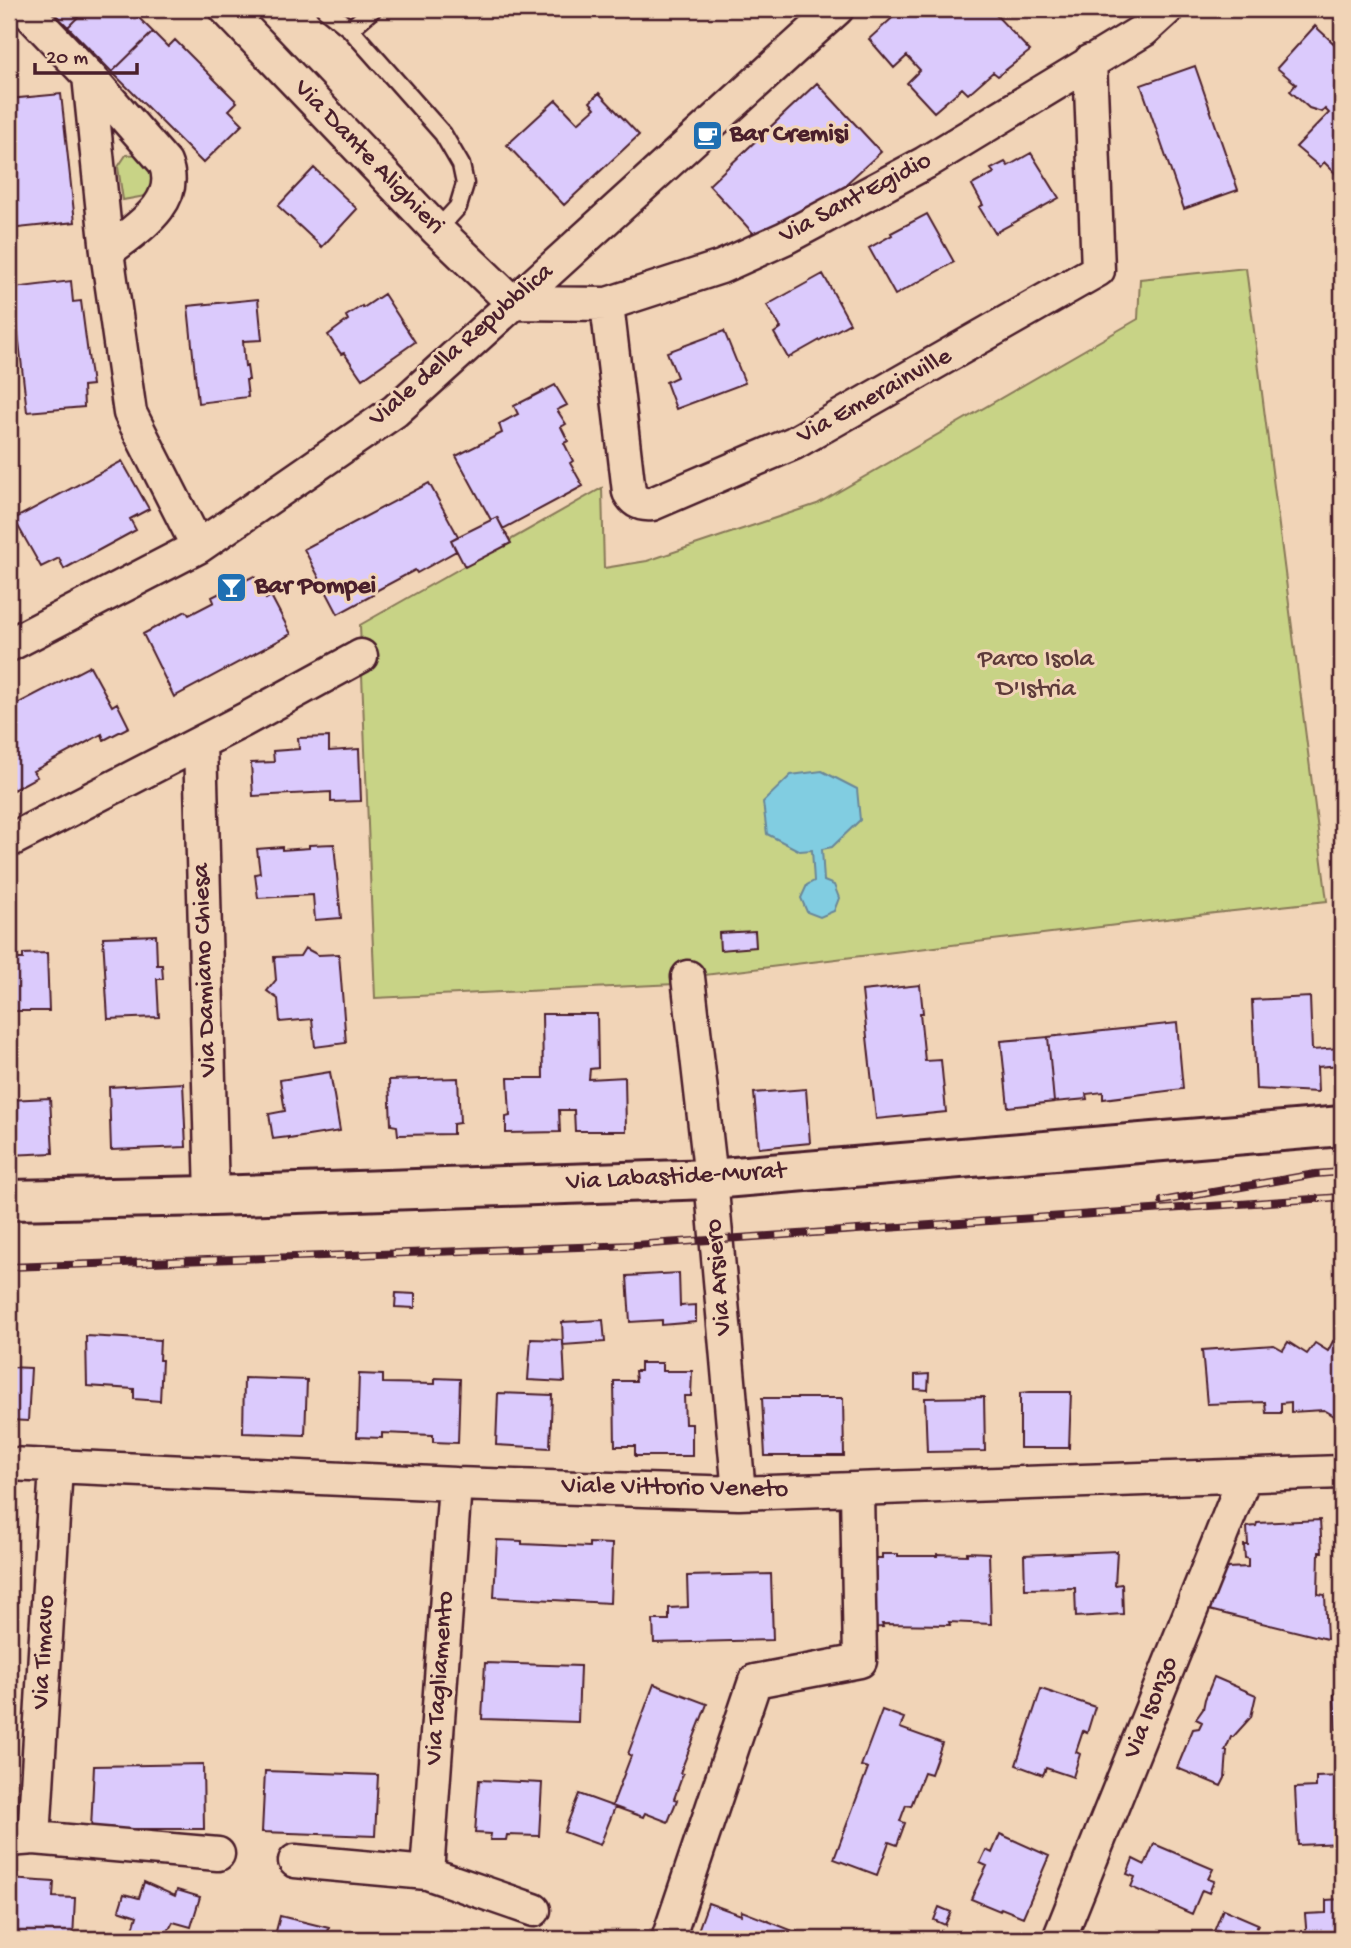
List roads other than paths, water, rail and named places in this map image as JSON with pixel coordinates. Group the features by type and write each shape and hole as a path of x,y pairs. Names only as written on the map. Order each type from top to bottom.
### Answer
{"street":[{"path":"25,9 89,76 165,163 170,176 169,192 155,213 107,252"},
{"name":"Via Dante Alighieri","path":"226,9 437,230 513,303"},
{"name":"Viale della Repubblica","path":"9,645 198,547 395,411 837,9"},
{"name":"Via Sant'Egidio","path":"513,303 607,304 721,267 785,239 925,163 1144,30 1167,9"},
{"name":"Via Emerainville","path":"607,304 629,492 636,501 652,504 794,443 1098,270 1090,61"},
{"path":"89,76 107,252 130,413 198,547"},
{"path":"9,841 200,743 361,656"},
{"name":"Via Damiano Chiesa","path":"200,743 212,1196"},
{"name":"Via Arsiero","path":"688,977 711,1179 740,1493"},
{"name":"Via Labastide-Murat","path":"9,1200 711,1179 1342,1126"},
{"name":"Viale Vittorio Veneto","path":"9,1464 455,1484 740,1493 1342,1472"},
{"name":"Via Timavo","path":"56,1467 21,1839 218,1854"},
{"name":"Via Isonzo","path":"1059,1939 1245,1476"},
{"name":"Via Tagliamento","path":"427,1872 455,1484"},
{"path":"668,1939 755,1681 860,1661 857,1490"},
{"path":"295,1861 427,1872 534,1910"}],"lane":[{"path":"325,9 351,29 443,134 461,165 466,184 458,207 437,230"},
{"path":"351,29 373,9"}],"water":[{"path":"822,771 857,789 860,820 832,847 822,849 824,881 834,885 839,898 834,911 820,917 807,912 801,898 807,885 814,881 812,850 800,851 767,834 763,802 791,775"}],"railway":[{"path":"1162,1201 1315,1174 1342,1172"},
{"path":"9,1267 635,1245 1342,1197"}],"place":[{"name":"Bar Cremisi","path":"707,135"},
{"name":"Bar Pompei","path":"232,587"}],"park label":[{"name":"Parco Isola D'Istria","path":"1036,675"}]}
